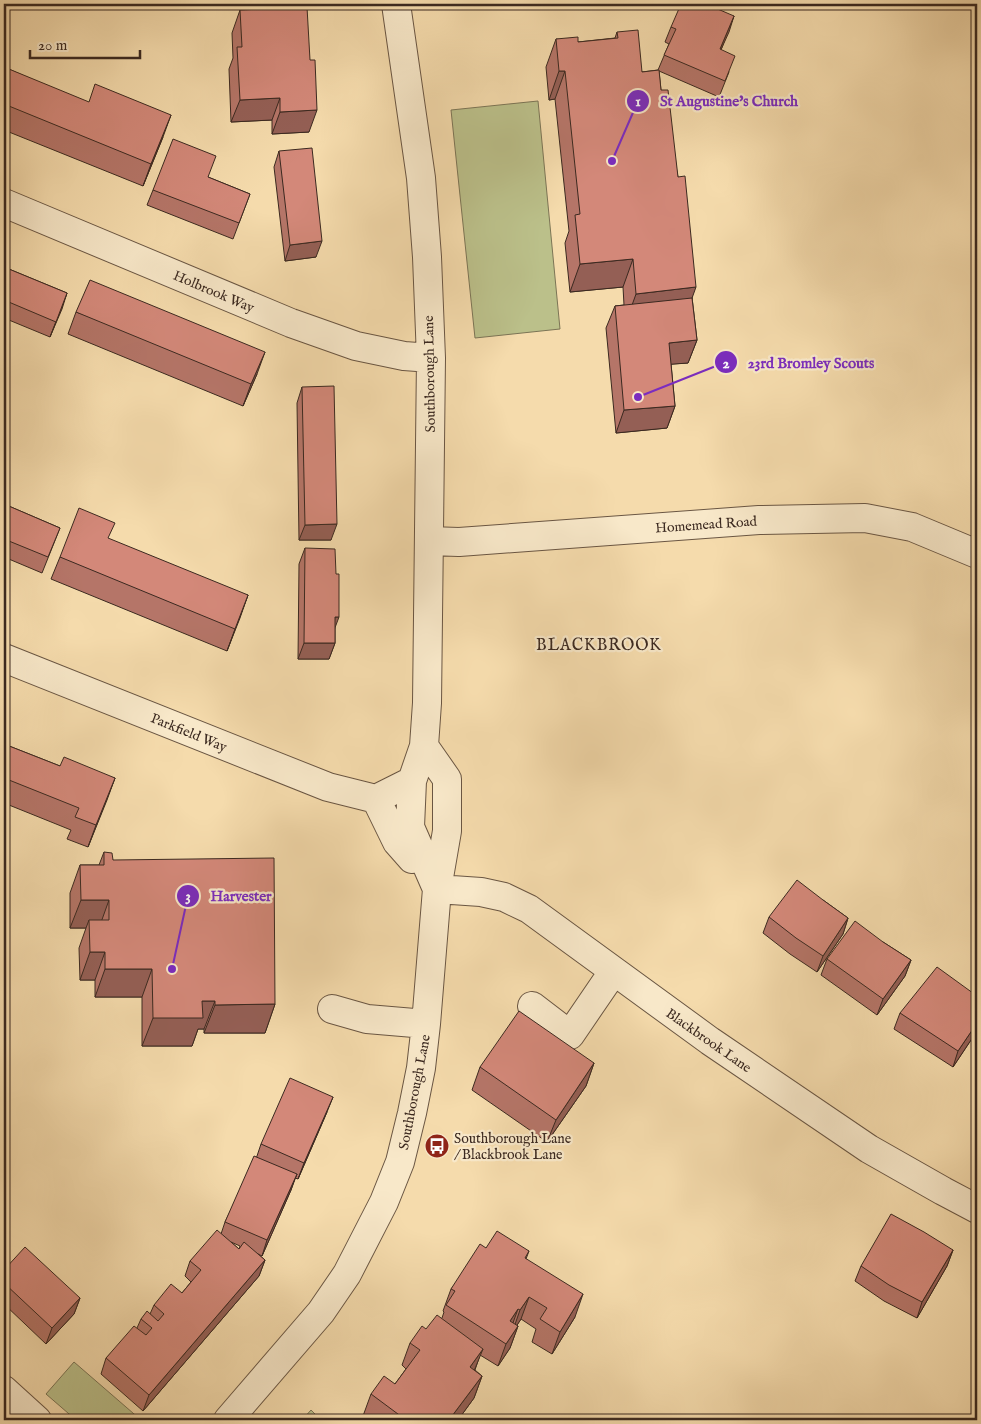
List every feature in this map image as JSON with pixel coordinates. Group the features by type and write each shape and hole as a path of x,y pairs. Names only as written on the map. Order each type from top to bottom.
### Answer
{"street":[{"name":"Southborough Lane","path":"396,4 421,178 427,257 431,358 427,703 424,746 412,781 410,827 437,889"},
{"name":"Holbrook Way","path":"4,203 291,322 356,346 404,356 431,358"},
{"name":"Homemead Road","path":"429,541 459,542 759,520 865,518 912,527 977,554"},
{"name":"Parkfield Way","path":"4,658 328,788 376,799"},
{"name":"Southborough Lane","path":"228,1420 321,1312 347,1274 384,1202 400,1162 421,1068 437,889 448,831 446,779 424,746"},
{"path":"412,781 376,799 397,842 437,889"},
{"name":"Blackbrook Lane","path":"437,889 481,892 504,897 529,909 710,1041 869,1149 977,1209"},
{"path":"532,1006 570,1034 613,972"},
{"path":"332,1009 367,1019 426,1024"}],"green space":[{"path":"538,101 560,329 475,338 451,110"},
{"path":"74,1362 141,1420 76,1420 46,1394"},
{"path":"311,1410 321,1420 302,1420"}],"building":[{"path":"681,4 706,4 734,16 720,49 735,56 725,81 664,55 676,29 671,27"},
{"path":"307,7 310,60 315,60 317,110 280,112 280,98 240,100 237,47 242,47 240,10"},
{"path":"638,30 642,72 659,70 661,90 668,90 678,177 685,176 696,287 636,294 633,259 580,264 575,215 580,214 565,71 559,71 556,39 578,37 578,42 618,38 617,32"},
{"path":"4,67 89,102 95,84 171,115 151,164 4,104"},
{"path":"173,139 216,156 208,177 250,194 239,223 153,190"},
{"path":"312,148 322,241 290,245 279,151"},
{"path":"4,267 67,293 56,322 4,300"},
{"path":"90,280 265,352 251,384 76,312"},
{"path":"692,298 697,340 669,343 675,406 624,410 615,306"},
{"path":"334,386 337,524 305,525 302,387"},
{"path":"4,504 60,528 48,557 4,539"},
{"path":"79,508 115,523 108,538 248,595 235,629 60,557"},
{"path":"305,548 335,549 336,574 339,574 339,617 335,617 335,643 304,643"},
{"path":"4,744 60,766 64,757 115,778 96,825 75,817 79,808 4,778"},
{"path":"104,852 112,853 113,860 274,858 275,1004 215,1005 215,1001 202,1001 203,1018 153,1018 152,969 105,969 105,952 90,952 89,920 109,920 109,900 81,900 80,865 104,865"},
{"path":"797,880 848,918 823,956 769,917"},
{"path":"855,921 911,960 883,999 827,959"},
{"path":"937,967 977,996 977,1023 958,1051 900,1013"},
{"path":"519,1011 594,1063 556,1120 480,1067"},
{"path":"4,1067 9,1067 4,1107"},
{"path":"290,1078 333,1097 304,1163 261,1144"},
{"path":"254,1156 297,1174 267,1240 225,1222"},
{"path":"4,1166 6,1166 4,1184"},
{"path":"891,1214 953,1250 922,1302 889,1285 861,1266"},
{"path":"217,1230 239,1249 244,1242 265,1260 149,1395 106,1358 134,1326 146,1335 152,1328 141,1319 147,1311 158,1321 164,1314 154,1305 171,1284 182,1293 201,1270 190,1261"},
{"path":"497,1231 529,1251 525,1258 583,1294 560,1332 540,1319 547,1308 529,1297 510,1321 518,1326 506,1344 446,1305 455,1291 451,1289 480,1244 486,1248"},
{"path":"25,1247 80,1298 52,1328 4,1283 4,1270"},
{"path":"437,1315 483,1349 470,1367 482,1376 449,1420 406,1420 371,1394 384,1376 395,1384 420,1350 410,1343 422,1326 426,1329"}],"place":[{"name":"St Augustine's Church","path":"612,161"},
{"name":"23rd Bromley Scouts","path":"638,397"},
{"name":"Harvester","path":"172,969"},
{"name":"Southborough Lane / Blackbrook Lane","path":"437,1146"}],"district":[{"name":"BLACKBROOK","path":"599,644"}]}
